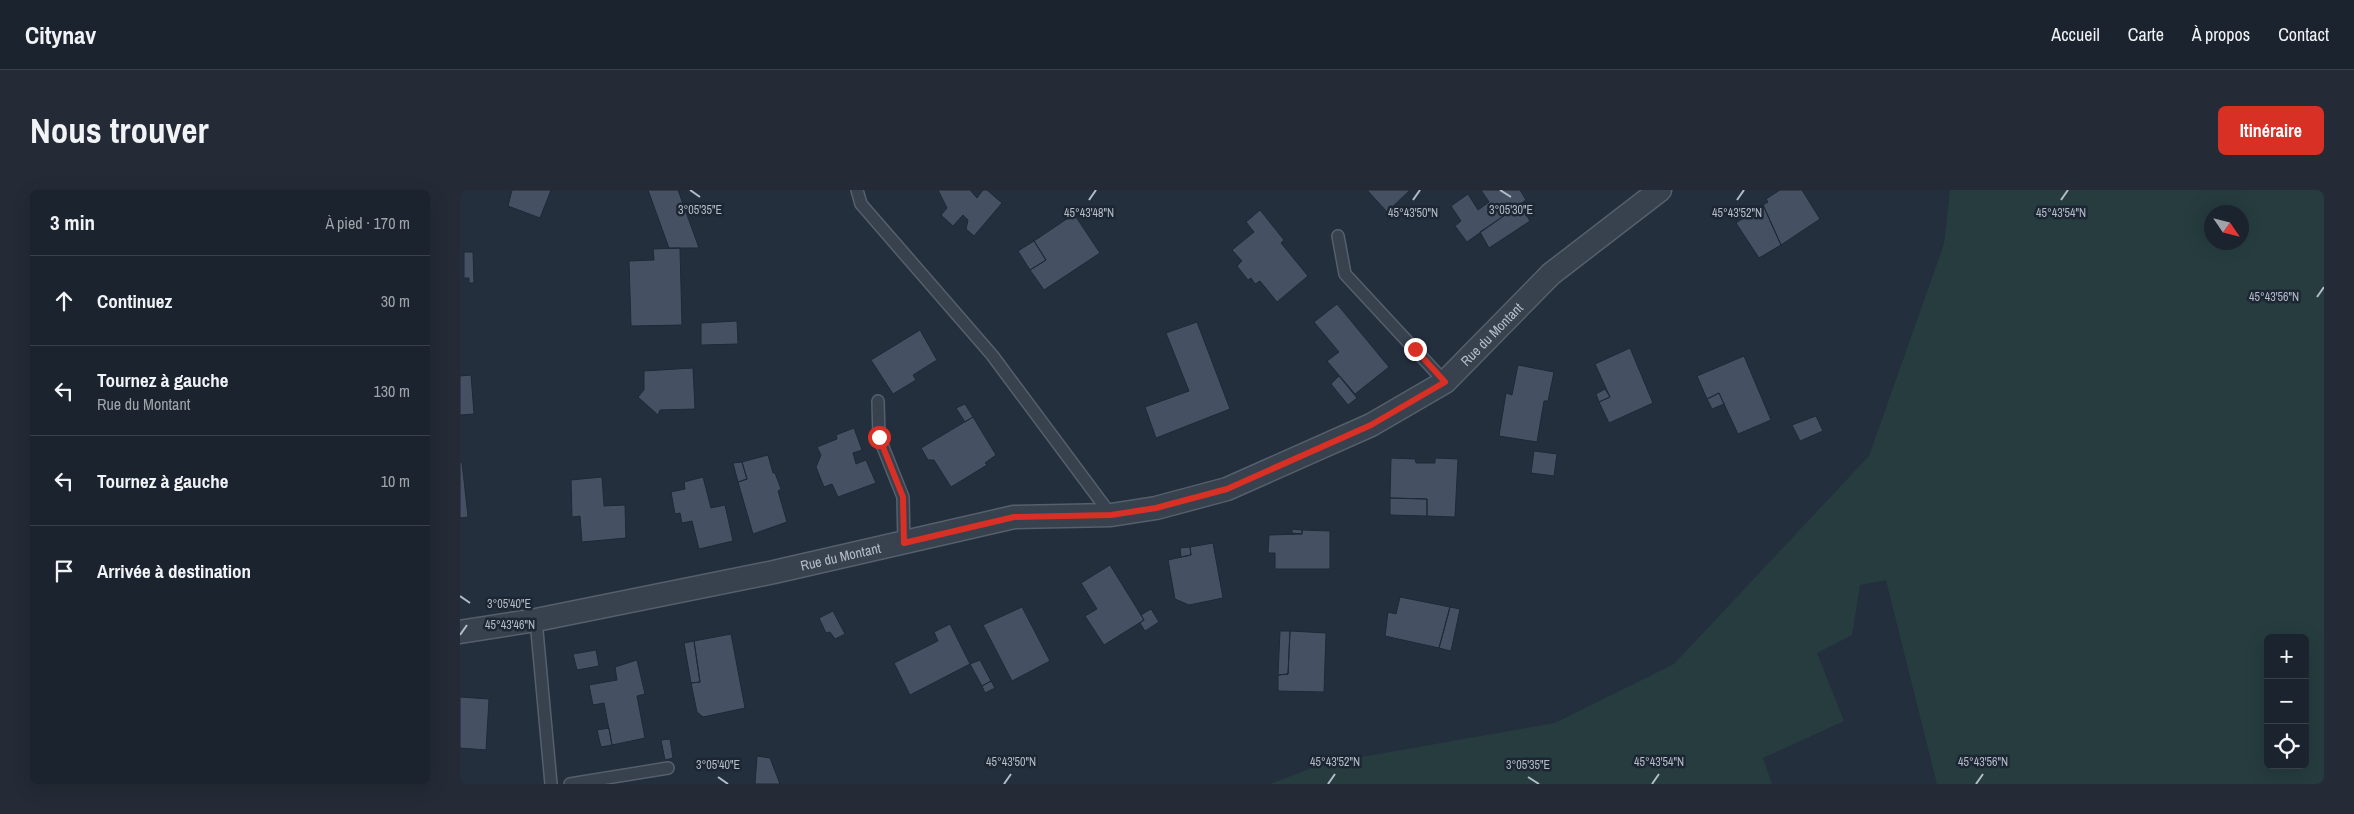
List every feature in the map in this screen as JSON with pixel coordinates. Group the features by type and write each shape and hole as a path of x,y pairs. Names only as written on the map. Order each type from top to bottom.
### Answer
{"street":[{"name":"Rue du Montant","path":"460,632 536,620 774,572 1014,517 1111,515 1156,508 1227,489 1371,425 1445,382 1550,274 1660,190"}],"lane":[{"path":"857,190 861,204 992,355 1111,515"},
{"path":"1338,236 1346,274 1445,382"},
{"path":"878,401 879,437 903,497 904,543"},
{"path":"536,620 551,784"},
{"path":"570,784 668,768"}],"green space":[{"path":"1950,190 2324,190 2324,784 1937,784 1886,580 1860,585 1852,635 1817,653 1844,721 1763,758 1772,784 1270,784 1322,764 1555,723 1674,664 1869,456 1944,244"}],"building":[{"path":"512,190 551,190 540,218 508,206"},
{"path":"648,190 678,190 699,248 669,248"},
{"path":"938,190 970,190 977,198 983,190 987,190 1002,203 974,236 966,229 968,220 963,215 953,226 941,215 947,208"},
{"path":"1367,190 1410,190 1387,212"},
{"path":"1481,190 1520,190 1526,200 1467,242 1455,226 1461,221 1451,206 1468,194 1478,210 1489,202"},
{"path":"1780,190 1802,190 1820,219 1781,245 1763,205 1768,202 1766,199"},
{"path":"1520,205 1530,221 1489,248 1480,232"},
{"path":"1763,205 1781,245 1759,258 1736,223"},
{"path":"1260,210 1284,240 1281,243 1308,276 1277,302 1260,281 1255,284 1251,278 1248,280 1237,266 1242,261 1232,250 1254,232 1246,222"},
{"path":"1074,214 1100,253 1044,290 1030,270 1046,260 1034,241"},
{"path":"1034,241 1046,260 1030,270 1018,251"},
{"path":"680,248 682,325 631,326 629,261 654,260 653,249"},
{"path":"464,252 473,252 474,283 469,283 469,278 464,278"},
{"path":"1337,304 1389,367 1355,394 1327,361 1339,352 1314,322"},
{"path":"737,321 738,344 701,345 701,323"},
{"path":"1197,322 1230,409 1156,438 1145,407 1189,391 1166,333"},
{"path":"920,330 937,360 913,375 916,380 893,394 871,360"},
{"path":"1630,348 1653,403 1609,423 1599,402 1610,397 1595,364"},
{"path":"1744,356 1771,420 1738,434 1719,393 1707,399 1697,376"},
{"path":"1518,365 1554,372 1548,401 1544,401 1537,442 1499,436 1506,393 1512,395"},
{"path":"693,368 695,409 660,410 658,415 638,397 644,390 644,371"},
{"path":"471,375 474,414 460,415 460,376"},
{"path":"1339,376 1357,398 1348,405 1331,384"},
{"path":"1605,389 1610,397 1599,402 1596,394"},
{"path":"1719,393 1724,404 1712,409 1707,399"},
{"path":"965,404 973,417 965,422 956,408"},
{"path":"1816,416 1823,431 1800,441 1792,425"},
{"path":"973,417 996,455 985,463 987,465 951,487 934,460 928,460 921,448"},
{"path":"854,428 862,450 853,453 856,464 866,460 876,483 838,497 832,484 824,487 816,467 821,455 817,447 837,439 836,435"},
{"path":"1534,451 1557,454 1554,476 1531,473"},
{"path":"768,455 773,473 775,473 781,489 778,491 787,522 753,534 738,482 747,479 742,462"},
{"path":"1391,458 1415,459 1416,463 1435,463 1435,458 1458,459 1455,517 1427,516 1427,499 1390,498"},
{"path":"462,462 468,517 460,518 460,463"},
{"path":"742,462 747,479 738,482 733,463"},
{"path":"602,477 604,506 625,505 626,538 582,542 580,516 572,517 571,480"},
{"path":"703,477 711,508 725,505 733,541 699,549 692,521 682,523 680,513 675,514 671,492 685,489 684,482"},
{"path":"1390,498 1427,499 1427,516 1390,515"},
{"path":"1292,529 1302,530 1302,534 1292,533"},
{"path":"1302,530 1330,531 1330,569 1275,569 1275,553 1268,553 1269,535 1302,534"},
{"path":"1213,543 1223,598 1189,605 1175,599 1168,560 1191,555 1190,547"},
{"path":"1190,547 1191,555 1181,557 1180,548"},
{"path":"1110,565 1144,620 1104,645 1085,616 1097,609 1081,583"},
{"path":"1400,597 1450,607 1439,648 1385,636 1388,612 1396,614"},
{"path":"1022,607 1050,661 1012,681 983,625"},
{"path":"1450,607 1460,609 1451,651 1439,648"},
{"path":"1151,609 1159,622 1145,631 1140,623 1144,620 1141,615"},
{"path":"833,611 845,634 835,639 830,632 826,633 819,618"},
{"path":"950,624 970,664 910,695 894,663 938,641 934,632"},
{"path":"1280,631 1290,631 1288,674 1278,675"},
{"path":"1290,631 1326,633 1324,692 1278,691 1278,675 1288,674"},
{"path":"731,634 745,708 703,717 697,712 691,683 700,682 694,641"},
{"path":"694,641 700,682 691,683 684,643"},
{"path":"596,650 599,666 577,670 573,654"},
{"path":"637,660 645,694 637,696 645,738 612,745 604,703 593,705 589,685 617,680 615,667"},
{"path":"980,660 991,681 982,686 970,664"},
{"path":"991,681 995,688 985,693 982,686"},
{"path":"460,697 489,699 486,750 460,748"},
{"path":"609,728 612,745 601,747 597,730"},
{"path":"670,739 673,758 665,760 661,740"},
{"path":"757,756 770,758 780,784 755,784"}],"route":[{"path":"879,437 903,497 904,543 1014,517 1111,515 1156,508 1227,489 1371,425 1445,382 1415,349"}]}
